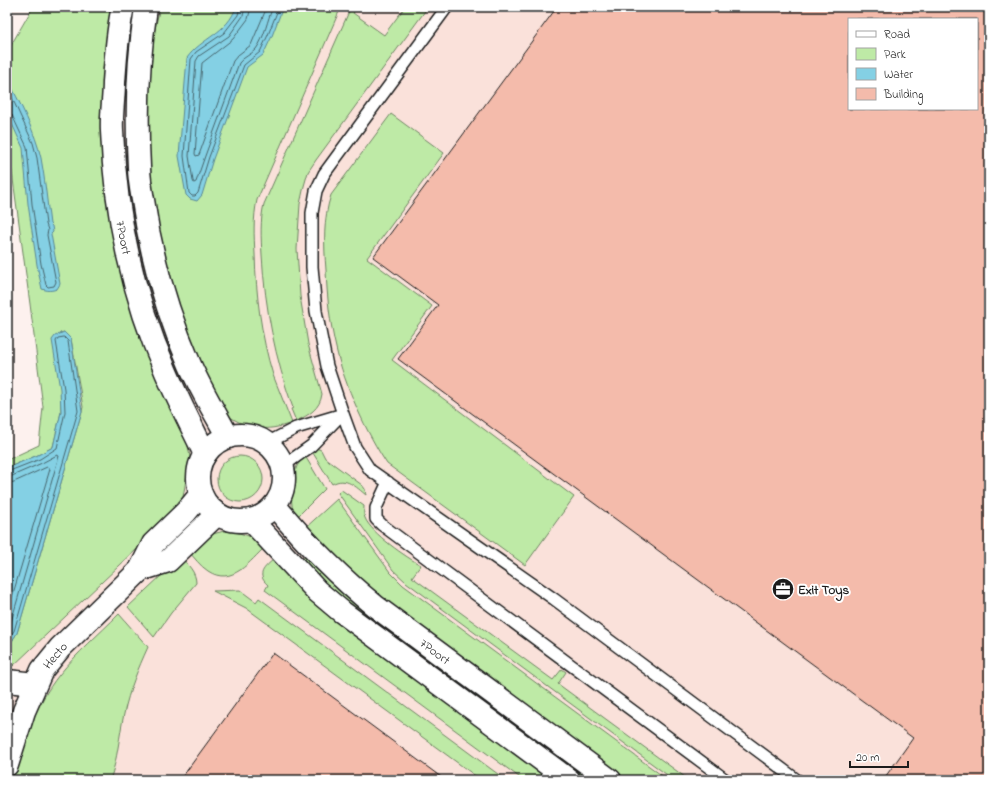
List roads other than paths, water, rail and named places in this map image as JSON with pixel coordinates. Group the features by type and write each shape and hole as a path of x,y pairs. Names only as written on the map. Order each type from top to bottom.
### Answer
{"street":[{"name":"7Poort","path":"123,7 116,56 112,130 116,180 122,224 141,302 156,345 166,372 206,454"},
{"name":"7Poort","path":"146,7 141,41 138,94 139,168 151,248 161,285 180,341 202,391 228,437"},
{"path":"242,435 255,437 266,443 274,450 283,466 284,480 282,494 275,506 260,517 252,520 243,522 234,521 217,514 205,502 198,484 198,473 206,454 216,444 228,437 242,435"},
{"name":"Hecto","path":"7,765 24,711 42,670 60,648 140,570 153,544 186,512 201,494"},
{"name":"7Poort","path":"275,506 332,569 374,606 610,780"},
{"name":"Hecto","path":"140,570 168,561 217,514"},
{"name":"7Poort","path":"252,520 317,591 342,612 569,780"},
{"path":"7,681 35,684"}],"lane":[{"path":"447,7 324,174 316,191 312,212 312,267 316,311 328,366 355,447 370,470 554,599 797,780"},
{"path":"266,443 296,428 343,414"},
{"path":"283,466 311,446 343,414"},
{"path":"388,482 376,508 376,519 382,525 726,780"}],"water":[{"path":"236,7 283,7 263,55 247,67 213,159 202,195 197,201 190,199 186,195 179,156 187,58 199,45 227,23"},
{"path":"7,79 22,107 39,149 41,158 50,224 53,232 51,234 60,284 57,289 53,290 42,289 28,204 23,148 7,113"},
{"path":"64,332 71,339 82,411 17,633 12,641 7,645 7,468 53,447 61,412 60,389 52,340 55,336"}],"place":[{"name":"Exit Toys","path":"783,589"}]}
